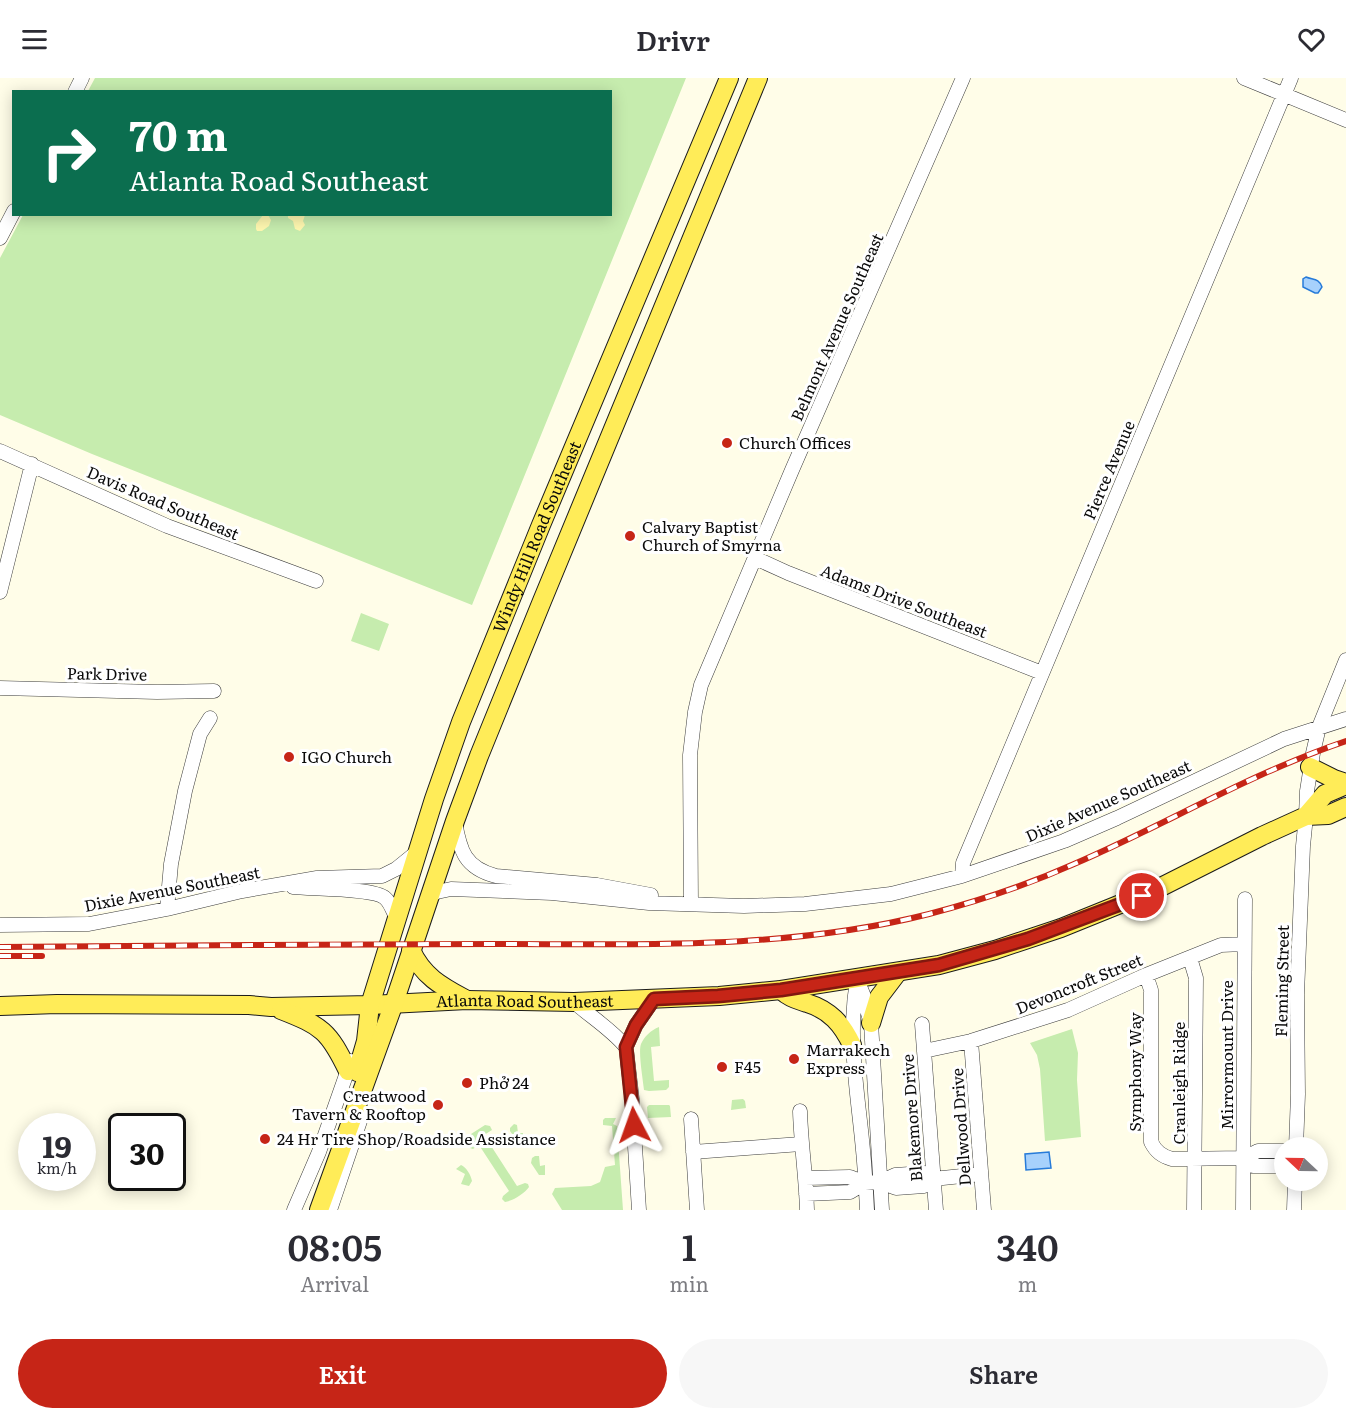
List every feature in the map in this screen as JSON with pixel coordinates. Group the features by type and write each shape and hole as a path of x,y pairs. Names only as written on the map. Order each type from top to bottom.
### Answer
{"main road":[{"name":"Windy Hill Road Southeast","path":"308,1210 350,1096 366,1041 370,1005 445,764 483,666 729,78"},
{"name":"Windy Hill Road Southeast","path":"320,1210 394,1004 454,821 479,756 758,78"},
{"path":"1311,767 1346,784"},
{"name":"Atlanta Road Southeast","path":"1306,816 1325,794 1346,784"},
{"name":"Atlanta Road Southeast","path":"0,1006 57,1004 271,1007 466,1000 574,1002 718,996 857,979 950,962 1061,928 1155,890 1306,816 1328,815 1346,807"},
{"path":"411,950 418,964 432,980 466,1000"},
{"path":"871,1023 879,997 898,972"},
{"path":"781,990 791,999 808,1003 828,1012 843,1027 852,1045"},
{"path":"271,1007 308,1020 324,1032 333,1042 348,1071"}],"street":[{"name":"Belmont Avenue Southeast","path":"691,904 689,771 691,740 698,698 706,672 963,78"},
{"path":"1244,78 1346,120"},
{"name":"Pierce Avenue","path":"962,876 963,863 1290,78"},
{"path":"0,238 12,215"},
{"name":"Davis Road Southeast","path":"0,451 167,526 316,581"},
{"path":"0,592 32,464"},
{"name":"Adams Drive Southeast","path":"755,558 1042,673"},
{"name":"Fleming Street","path":"1296,1137 1297,1007 1307,791 1318,727 1346,660"},
{"name":"Park Drive","path":"0,688 214,691"},
{"path":"167,909 171,864 185,791 200,734 210,718"},
{"name":"Dixie Avenue Southeast","path":"428,897 451,889 522,891 649,903 764,906 816,903 891,894 962,876 1087,832 1284,739 1346,719"},
{"name":"Dixie Avenue Southeast","path":"454,821 462,852 481,872 496,876 597,885 691,904"},
{"name":"Dixie Avenue Southeast","path":"0,925 89,924 242,891 317,878 382,876 396,869 417,852"},
{"name":"Dixie Avenue Southeast","path":"279,885 379,894 385,898 397,919"},
{"name":"Mirrormount Drive","path":"1243,1210 1245,899"},
{"name":"Devoncroft Street","path":"924,1051 971,1041 1068,1010 1221,945 1244,944"},
{"name":"Cranleigh Ridge","path":"1190,958 1196,978 1194,1210"},
{"name":"Symphony Way","path":"1146,975 1151,990 1151,1142 1154,1148 1172,1159 1244,1158 1258,1151 1274,1151"},
{"path":"857,979 867,1004 871,1023 882,1210"},
{"path":"857,979 852,1006 852,1045 867,1210"},
{"path":"639,1210 632,1099 626,1047 636,1025 654,999"},
{"path":"574,1002 615,1034 626,1047"},
{"name":"Windy Hill Road Southeast","path":"330,1210 384,1046 394,1004"},
{"name":"Windy Hill Road Southeast","path":"294,1210 319,1152 370,1005"},
{"name":"Blakemore Drive","path":"922,1024 936,1210"},
{"name":"Dellwood Drive","path":"971,1041 984,1210"},
{"path":"800,1111 807,1210"},
{"path":"691,1119 697,1210"},
{"path":"693,1152 801,1144"},
{"name":"Symphony Way","path":"1244,1158 1253,1166 1274,1166"},
{"path":"805,1179 850,1177 865,1183 880,1182 896,1188 924,1186 933,1179 981,1174"},
{"path":"806,1194 850,1192 865,1183"},
{"path":"1294,1210 1295,1191"}],"green space":[{"path":"95,78 686,78 472,605 92,454 0,415 0,258 22,216 612,216 612,90 89,90"},
{"path":"361,613 389,624 379,651 351,641"},
{"path":"659,1027 660,1046 651,1047 654,1081 669,1080 669,1087 666,1090 649,1091 644,1090 640,1048 646,1036"},
{"path":"1072,1029 1078,1053 1077,1080 1081,1137 1045,1141 1040,1069 1037,1055 1030,1043"},
{"path":"743,1099 746,1108 731,1110 732,1100"},
{"path":"649,1105 669,1105 671,1117 648,1118 647,1107"},
{"path":"605,1118 616,1118 613,1124 617,1126 623,1210 562,1210 552,1194 555,1188 591,1186 600,1182 605,1167 615,1165 612,1126 603,1125"},
{"path":"514,1124 517,1125 518,1133 523,1133 523,1142 517,1141 510,1131"},
{"path":"485,1125 490,1126 492,1130 484,1135 517,1186 525,1183 529,1187 525,1192 505,1202 502,1199 503,1196 509,1191 479,1145 473,1149 470,1148 471,1134"},
{"path":"535,1156 539,1156 540,1166 545,1165 545,1175 539,1175 531,1163"},
{"path":"461,1165 471,1176 472,1181 469,1186 461,1184 465,1174 456,1169"}],"sand":[{"path":"262,216 269,216 271,220 269,226 262,231 257,231 256,224"},
{"path":"288,216 305,216 303,221 305,225 300,231 295,229 293,221"}],"water":[{"path":"1306,277 1319,282 1322,287 1318,293 1303,287 1303,279"},
{"path":"1049,1152 1051,1168 1026,1170 1025,1154"}],"railway":[{"path":"0,947 658,944 767,939 876,926 929,914 1021,886 1108,849 1276,768 1346,741"},
{"path":"0,956 42,956"}],"place":[{"name":"Church Offices","path":"727,443"},
{"name":"Calvary Baptist Church of Smyrna","path":"630,536"},
{"name":"IGO Church","path":"289,757"},
{"name":"Marrakech Express","path":"794,1059"},
{"name":"F45","path":"722,1067"},
{"name":"Phở 24","path":"467,1083"},
{"name":"Creatwood Tavern & Rooftop","path":"438,1105"},
{"name":"24 Hr Tire Shop/Roadside Assistance","path":"265,1139"}],"route":[{"path":"634,1125 626,1047 636,1025 654,999 781,990 939,965 995,950 1061,928 1142,896"}]}
